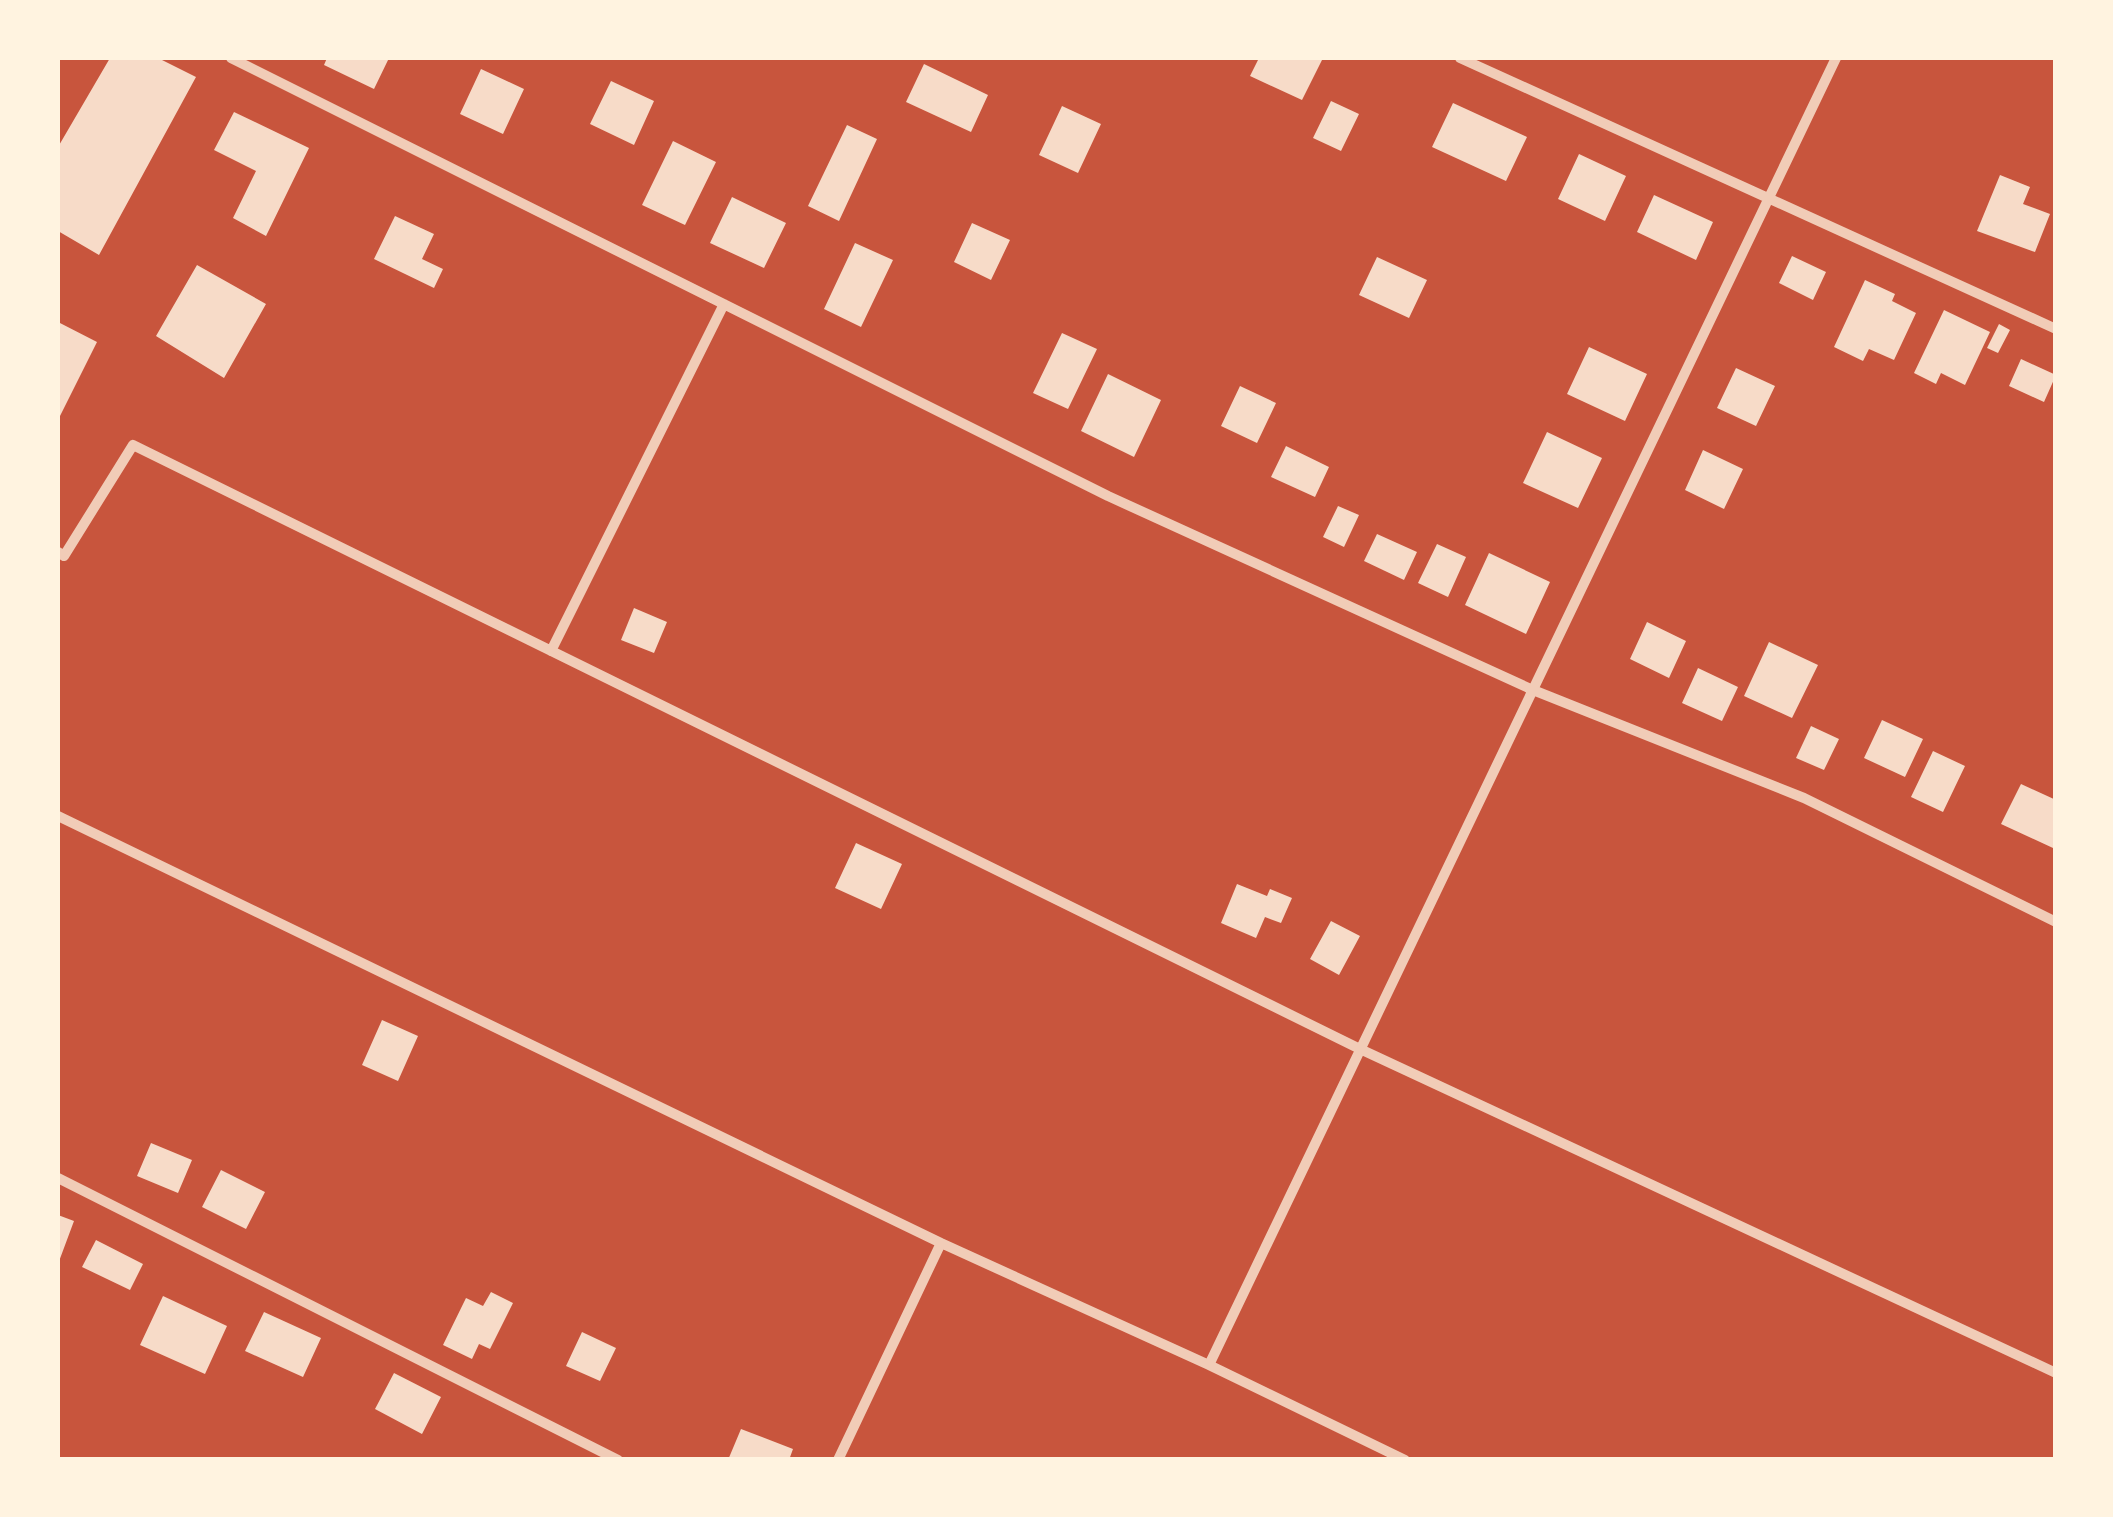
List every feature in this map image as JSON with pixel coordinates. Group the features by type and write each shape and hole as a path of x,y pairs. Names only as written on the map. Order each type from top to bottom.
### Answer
{"street":[{"path":"231,58 1108,496 1533,690 1804,798 2056,922"},
{"path":"1460,58 2056,329"},
{"path":"1209,1364 1836,58"},
{"path":"551,651 724,304"},
{"path":"58,552 64,556 134,445 1360,1049 2056,1373"},
{"path":"58,816 941,1243 1209,1364 1405,1460"},
{"path":"58,1178 618,1460"},
{"path":"838,1460 941,1243"}],"building":[{"path":"110,58 158,58 196,77 99,255 58,231 58,147"},
{"path":"327,58 389,58 374,89 324,65"},
{"path":"1259,58 1323,58 1302,100 1250,76"},
{"path":"924,64 988,95 971,132 906,102"},
{"path":"481,69 524,89 503,134 460,114"},
{"path":"611,81 654,101 634,145 590,124"},
{"path":"1331,101 1359,114 1341,151 1313,138"},
{"path":"1453,103 1527,137 1506,181 1432,147"},
{"path":"1062,106 1101,124 1078,173 1039,155"},
{"path":"234,112 309,148 266,236 233,218 256,171 214,150"},
{"path":"847,125 877,139 839,221 808,206"},
{"path":"673,141 716,162 685,225 642,205"},
{"path":"1579,154 1626,176 1605,221 1558,199"},
{"path":"2000,175 2030,187 2023,204 2050,214 2035,252 1977,231"},
{"path":"1654,195 1713,222 1696,260 1637,232"},
{"path":"732,197 786,223 764,268 710,243"},
{"path":"395,216 434,234 422,259 443,269 434,288 374,259"},
{"path":"972,223 1010,240 991,280 954,262"},
{"path":"855,243 893,260 861,327 824,309"},
{"path":"1792,256 1826,272 1813,300 1779,283"},
{"path":"1377,257 1427,280 1409,318 1359,295"},
{"path":"197,265 266,304 224,378 156,336"},
{"path":"1865,280 1895,294 1892,301 1916,313 1894,360 1869,349 1863,361 1834,347"},
{"path":"1944,310 1990,332 1965,385 1941,373 1936,384 1914,373"},
{"path":"58,322 97,342 58,420"},
{"path":"1999,324 2010,330 1998,353 1987,348"},
{"path":"1062,333 1097,349 1068,409 1033,393"},
{"path":"1589,347 1647,374 1625,421 1567,394"},
{"path":"2021,359 2056,375 2044,402 2009,386"},
{"path":"1736,368 1775,386 1756,426 1717,408"},
{"path":"1108,374 1161,400 1134,457 1081,431"},
{"path":"1240,386 1276,403 1257,443 1221,426"},
{"path":"1547,432 1602,458 1578,508 1523,483"},
{"path":"1286,446 1329,467 1315,497 1271,477"},
{"path":"1703,450 1743,469 1724,509 1685,490"},
{"path":"1338,506 1359,515 1344,547 1323,537"},
{"path":"1377,534 1417,552 1404,580 1364,561"},
{"path":"1437,544 1466,557 1448,597 1418,583"},
{"path":"1489,553 1550,582 1526,634 1465,605"},
{"path":"634,608 667,622 654,653 621,640"},
{"path":"1647,622 1686,641 1669,678 1630,659"},
{"path":"1769,642 1818,665 1792,718 1744,696"},
{"path":"1698,668 1738,687 1722,721 1682,703"},
{"path":"1882,720 1923,739 1905,777 1864,758"},
{"path":"1811,726 1839,739 1824,770 1796,758"},
{"path":"1933,751 1965,766 1943,812 1911,797"},
{"path":"2021,784 2056,800 2053,848 2001,824"},
{"path":"856,843 902,864 881,909 835,888"},
{"path":"1237,884 1267,896 1270,889 1292,898 1281,923 1265,917 1256,938 1221,923"},
{"path":"1331,921 1360,936 1339,975 1310,959"},
{"path":"382,1020 418,1036 398,1081 362,1065"},
{"path":"151,1143 192,1160 178,1193 137,1176"},
{"path":"221,1170 265,1192 246,1229 202,1207"},
{"path":"58,1215 74,1221 58,1264"},
{"path":"96,1240 143,1264 130,1290 82,1267"},
{"path":"491,1292 513,1303 490,1349 479,1344 472,1359 443,1345 466,1298 483,1306"},
{"path":"163,1296 227,1326 205,1374 140,1345"},
{"path":"264,1312 321,1338 303,1377 245,1351"},
{"path":"582,1332 616,1348 600,1381 566,1366"},
{"path":"394,1373 441,1397 422,1434 375,1409"},
{"path":"741,1429 793,1449 789,1460 728,1460"}]}
